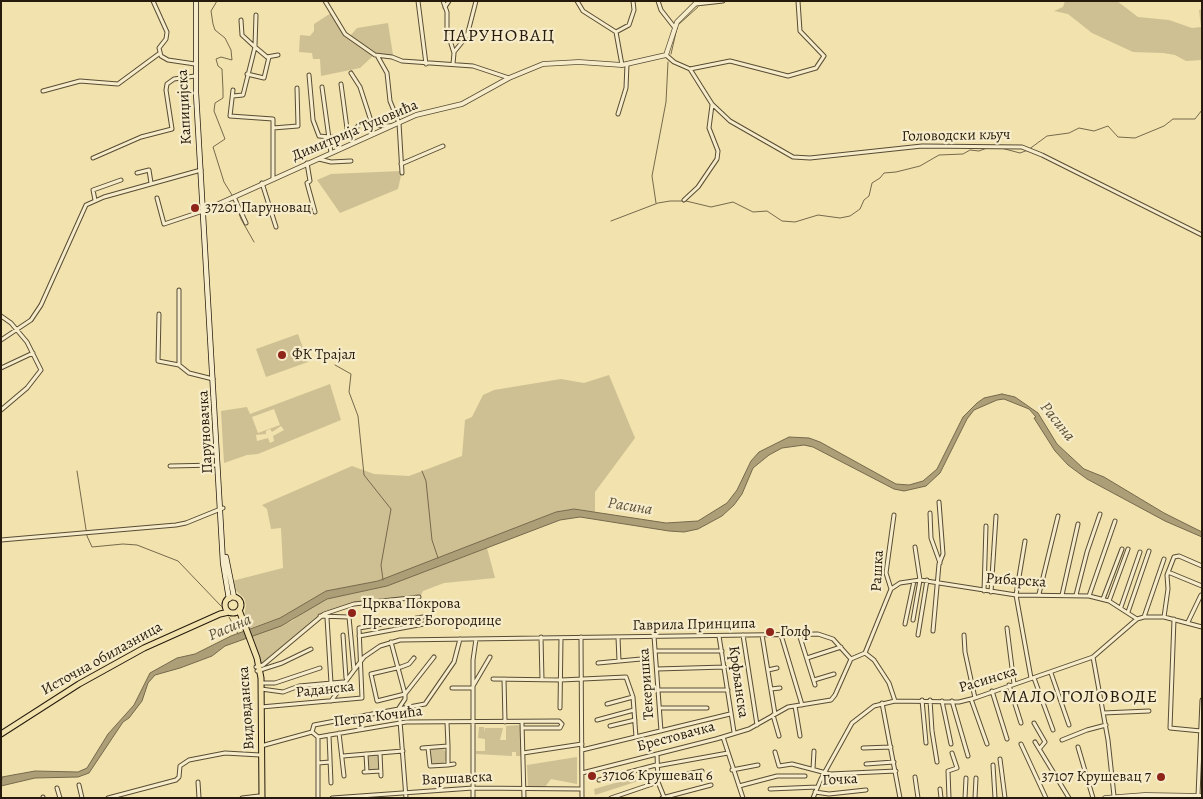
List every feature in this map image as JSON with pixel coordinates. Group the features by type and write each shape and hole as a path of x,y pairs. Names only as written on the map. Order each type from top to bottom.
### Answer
{"main road":[{"name":"Капиџијска","path":"196,1 195,76 203,211"},
{"name":"Паруновачка","path":"203,211 222,508"},
{"name":"Паруновачка","path":"207,272 218,465 231,598"},
{"path":"231,598 241,603 234,612 226,606 231,598"},
{"name":"Источна обилазница","path":"220,614 226,606"},
{"name":"Источна обилазница","path":"1,734 105,669 144,648 220,614 234,612"},
{"name":"Видовданска","path":"234,612 253,653 258,669 261,686 260,707"},
{"name":"Видовданска","path":"258,669 261,746 260,797"},
{"name":"Видовданска","path":"260,797 261,746"}],"street":[{"path":"153,1 167,32 166,39 159,48 160,53 168,60 195,64"},
{"path":"325,1 348,36 378,56 384,65 389,81 390,101 399,123 402,173"},
{"path":"418,1 426,64"},
{"path":"443,1 447,31 454,52 453,64"},
{"path":"445,7 449,1"},
{"path":"454,52 467,36 476,1"},
{"path":"577,1 583,11 616,32 622,65"},
{"path":"658,1 661,10 675,28"},
{"path":"723,1 697,3 679,20 666,55 674,62 690,68 730,61 788,76 816,68 824,56 800,31 798,1"},
{"path":"616,32 629,25 634,10 634,2"},
{"path":"233,96 243,96 255,46 256,15"},
{"path":"241,20 241,34 269,57"},
{"path":"43,90 80,80 118,84 160,53"},
{"path":"269,57 278,55"},
{"name":"Димитрија Туцовића","path":"203,211 421,113 462,104 500,82 548,63 579,62 622,65 666,55"},
{"path":"378,56 426,64 453,64 483,68 509,78"},
{"path":"247,74 264,78 269,57"},
{"path":"384,65 386,57"},
{"path":"618,114 626,88 628,64"},
{"name":"Головодски кључ","path":"690,68 712,104 738,127 801,159 903,147 1022,147 1202,235"},
{"path":"352,72 360,87 372,125"},
{"path":"499,74 500,82"},
{"path":"308,75 314,127 320,136 341,138 348,136 360,124 392,126"},
{"path":"93,158 140,137 172,129 166,87 174,79 195,76"},
{"path":"341,84 348,136"},
{"path":"322,87 331,153"},
{"path":"273,128 298,126 297,88"},
{"path":"233,90 230,116 273,119 273,178"},
{"path":"684,200 698,187 717,159 718,153 709,128 712,104"},
{"path":"401,164 443,146"},
{"path":"319,158 331,162 351,161"},
{"path":"307,163 310,180 307,183 315,212"},
{"path":"137,173 149,170 151,183"},
{"path":"1,340 31,320 41,305 83,209 95,200 201,170"},
{"path":"95,200 93,190 121,180"},
{"path":"262,183 276,227"},
{"path":"234,196 246,223"},
{"path":"157,198 164,224 203,211"},
{"path":"179,290 179,365"},
{"path":"159,314 158,361 179,365 189,373 213,379"},
{"path":"1,316 18,330 41,370 27,388 1,410"},
{"path":"1,368 32,353"},
{"path":"170,466 218,465"},
{"path":"933,631 940,563 943,554 939,502"},
{"path":"1,540 186,523 222,508"},
{"path":"930,513 931,538 940,563"},
{"path":"1076,595 1087,552 1100,514"},
{"name":"Рашка","path":"865,653 891,589 886,574 894,515"},
{"path":"991,592 996,516"},
{"path":"1039,594 1058,516"},
{"path":"1089,596 1114,520"},
{"path":"1062,595 1078,524"},
{"path":"984,591 986,526"},
{"path":"1025,542 1016,595 1032,678 1053,730"},
{"path":"913,620 920,580 915,547"},
{"path":"1109,601 1128,549"},
{"path":"1103,600 1122,550"},
{"path":"1128,612 1148,551"},
{"path":"1120,607 1140,552"},
{"path":"1164,616 1168,572 1176,556 1202,566"},
{"path":"1144,617 1164,559"},
{"path":"1168,572 1202,586"},
{"path":"918,635 927,580"},
{"name":"Рибарска","path":"891,589 900,583 927,580 1016,595 1089,596 1109,601 1137,619"},
{"path":"905,624 914,581"},
{"path":"1188,622 1202,595"},
{"path":"258,669 320,616 354,604 419,597"},
{"path":"320,616 327,618 349,617 354,671"},
{"name":"Расинска","path":"813,798 824,773 852,724 866,710 882,703 973,699 1009,685 1051,673 1093,657 1137,619 1144,617 1164,616 1202,627"},
{"path":"423,617 359,628 359,636 424,624"},
{"path":"327,618 331,683"},
{"path":"1174,619 1170,728 1201,731"},
{"path":"1007,628 1014,684"},
{"path":"800,634 815,685"},
{"name":"Гаврила Принципа","path":"331,701 360,661 374,650 390,642 541,637 800,634 824,635 842,647 851,659"},
{"path":"261,686 283,692 299,686 345,681 343,635"},
{"path":"743,635 757,725"},
{"path":"762,635 779,736"},
{"path":"781,635 802,705"},
{"path":"964,635 973,699 987,744"},
{"name":"Раданска","path":"260,707 363,698 359,636"},
{"name":"Текеришка","path":"654,636 661,731"},
{"name":"Крфљанска","path":"719,636 734,732"},
{"path":"541,637 542,680"},
{"name":"Гаврила Принципа","path":"618,637 619,661"},
{"path":"560,708 561,638"},
{"path":"581,638 582,798"},
{"path":"473,798 473,656 476,639"},
{"path":"312,732 314,725 400,708 422,706 427,702 454,662 460,640"},
{"path":"390,642 406,699 400,708 406,798"},
{"path":"807,658 842,647"},
{"path":"258,669 282,664 311,649"},
{"path":"656,652 722,651"},
{"path":"851,659 865,653 874,660 886,677 895,702"},
{"path":"414,658 410,664 397,669 371,674 377,701 405,694 434,657"},
{"path":"473,687 490,657"},
{"path":"1093,657 1106,726 1114,796"},
{"path":"598,663 641,659"},
{"name":"Брестовачка","path":"582,773 723,736 757,725 774,714 795,706 834,698 851,659"},
{"path":"657,669 724,667"},
{"path":"261,686 320,668"},
{"path":"768,670 777,668"},
{"path":"1051,673 1068,725"},
{"path":"814,680 834,674"},
{"path":"493,679 561,680 626,677 632,697 636,737"},
{"path":"504,679 505,722"},
{"path":"1009,685 1021,723"},
{"path":"452,688 473,687"},
{"path":"771,689 780,688"},
{"path":"658,690 728,690"},
{"path":"992,692 1007,739"},
{"path":"607,704 632,697"},
{"path":"922,700 926,743"},
{"path":"930,700 937,762"},
{"path":"1105,798 1114,796 1199,797 1202,700"},
{"path":"942,701 951,744"},
{"path":"952,701 968,756"},
{"path":"882,703 900,798"},
{"path":"795,706 800,736"},
{"path":"660,708 707,708"},
{"path":"597,720 634,710"},
{"path":"1103,713 1150,711"},
{"path":"582,750 730,714"},
{"path":"610,726 635,720"},
{"name":"Петра Кочића","path":"261,746 312,732 318,737 401,722 559,721 562,724 560,728 524,728"},
{"path":"448,722 448,765"},
{"path":"522,722 524,728 524,798"},
{"path":"1034,723 1045,742 1040,748"},
{"path":"1062,740 1087,730 1106,726"},
{"path":"339,733 344,776"},
{"path":"329,735 331,783"},
{"path":"723,736 732,770 743,798"},
{"path":"318,737 318,798"},
{"path":"1035,742 1069,798"},
{"path":"523,753 582,744"},
{"path":"1021,744 1046,798"},
{"path":"422,748 448,746"},
{"path":"863,748 891,747"},
{"path":"1078,747 1093,798"},
{"path":"428,748 430,768 454,764"},
{"path":"813,769 814,750"},
{"path":"343,756 403,751"},
{"path":"599,780 656,766 728,752"},
{"path":"775,752 779,766 792,764 824,773 855,774 896,771"},
{"path":"108,798 176,780 179,777 180,766 189,760 225,753 260,755"},
{"path":"380,753 381,776"},
{"path":"949,798 948,771 957,768 952,753"},
{"path":"366,754 366,772 381,771"},
{"path":"657,754 657,781 663,798 711,785"},
{"path":"1000,759 1005,798"},
{"path":"318,762 330,762"},
{"path":"866,764 894,762"},
{"path":"732,770 758,765"},
{"path":"993,765 995,798"},
{"path":"611,798 657,781 702,770"},
{"path":"739,786 777,776 804,776"},
{"path":"915,777 918,798"},
{"path":"965,798 966,778"},
{"path":"975,798 976,778"},
{"path":"198,782 199,798"},
{"path":"79,785 82,798"},
{"path":"770,789 817,787"},
{"path":"57,788 60,798"},
{"name":"Варшавска","path":"332,798 473,788 582,789"},
{"path":"940,789 940,798"},
{"name":"Гочка","path":"815,792 829,794 866,790"},
{"path":"242,798 260,797"}],"shaded area":[{"path":"1065,1 1117,1 1138,17 1169,20 1192,28 1201,27 1199,10 1202,9 1202,60 1186,61 1175,55 1133,52 1092,33 1068,14 1054,11 1063,7"},
{"path":"331,13 344,34 374,55 360,68 321,76 320,59 313,59 312,53 299,52 300,35 310,36 314,31 314,24"},
{"path":"388,23 393,55 376,53 350,36 357,28"},
{"path":"402,171 398,189 340,213 317,180 331,174"},
{"name":"ФК Трајал","path":"298,334 308,362 266,377 256,349"},
{"path":"609,375 635,438 595,492 595,512 574,509 556,512 378,581 326,591 280,618 247,629 244,617 246,605 244,598 234,589 232,581 283,568 281,528 271,529 267,509 262,505 352,466 374,474 409,476 462,456 465,420 472,417 483,395 494,390 561,379 584,383"},
{"path":"330,384 341,420 258,454 247,455 224,463 221,411 247,407 250,414","holes":["274,409 280,425 258,433 252,417","281,426 284,430 273,436 274,441 270,443 268,438 257,441 256,435 266,434 266,431 270,429 272,432"]},
{"path":"1002,394 1015,397 1038,413 1057,444 1084,469 1104,477 1164,513 1202,532 1202,537 1165,521 1087,479 1068,465 1055,451 1034,418 1036,417 1029,409 1004,399 997,400 974,410 967,419 940,473 926,486 904,491 894,489 813,447 804,445 782,448 769,455 753,468 742,494 734,505 722,516 698,529 684,532 669,531 580,517 560,520 387,586 327,599 281,626 225,646 212,656 155,675 148,683 142,701 129,718 123,722 89,773 78,777 35,778 1,786 2,777 35,771 78,772 87,768 108,734 134,705 150,673 177,658 195,654 231,636 280,618 326,591 378,581 556,512 574,509 666,523 698,521 727,503 737,490 751,461 759,452 789,437 809,438 820,442 896,484 909,485 923,481 937,469 963,417 984,398"},
{"path":"487,548 495,578 444,583 423,591 421,595 355,602 322,612 261,664 251,637 292,621 312,606 327,599 387,586"},
{"path":"519,725 521,729 522,756 516,756 516,752 512,752 512,756 476,754 476,751 485,751 485,739 478,738 479,727 484,727 485,732 485,728 503,728 500,740 506,740 506,726"},
{"path":"438,747 444,750 447,756 444,762 438,765 432,762 429,756 432,750"},
{"path":"367,755 379,755 380,770 368,771"},
{"path":"577,757 577,784 551,779 545,787 528,787 527,765"},
{"path":"654,772 654,776 595,795 594,789"}],"waterway":[{"path":"217,1 211,11 213,24 215,30 225,38 231,50 232,60 221,57 216,59 218,66 222,69 223,98 215,103 214,111 225,139 213,147 224,182 232,195"},
{"path":"678,25 698,7"},
{"path":"671,54 677,28"},
{"path":"656,203 652,176 666,102 668,62"},
{"path":"1001,148 1020,153 1028,150 1047,136 1069,133 1079,128 1094,131 1108,126 1118,137 1135,138 1164,126 1173,119 1195,119 1202,110"},
{"path":"611,221 658,203 670,201 686,201 711,207 733,202 753,212 767,211 782,221 795,222 818,215 840,218 850,216 860,209 864,200 869,196 872,183 884,173 920,166 939,155 963,154 970,150 979,151 987,148"},
{"path":"235,203 241,219 254,242"},
{"path":"335,365 351,374 349,392 358,416 364,475 391,509 381,565 383,580"},
{"path":"77,471 87,536 92,547 123,544 137,545 178,561 221,606"},
{"path":"422,471 426,481 432,540 438,558"},
{"name":"Расина","path":"229,617 238,634"}],"place":[{"name":"37201 Паруновац","path":"195,208"},
{"name":"ФК Трајал","path":"282,355"},
{"name":"Црква Покрова Пресвете Богородице","path":"352,613"},
{"name":"Голф","path":"770,632"},
{"name":"37106 Крушевац 6","path":"592,776"},
{"name":"37107 Крушевац 7","path":"1161,777"}],"district":[{"name":"ПАРУНОВАЦ","path":"499,37"},
{"name":"МАЛО ГОЛОВОДЕ","path":"1080,698"}]}
